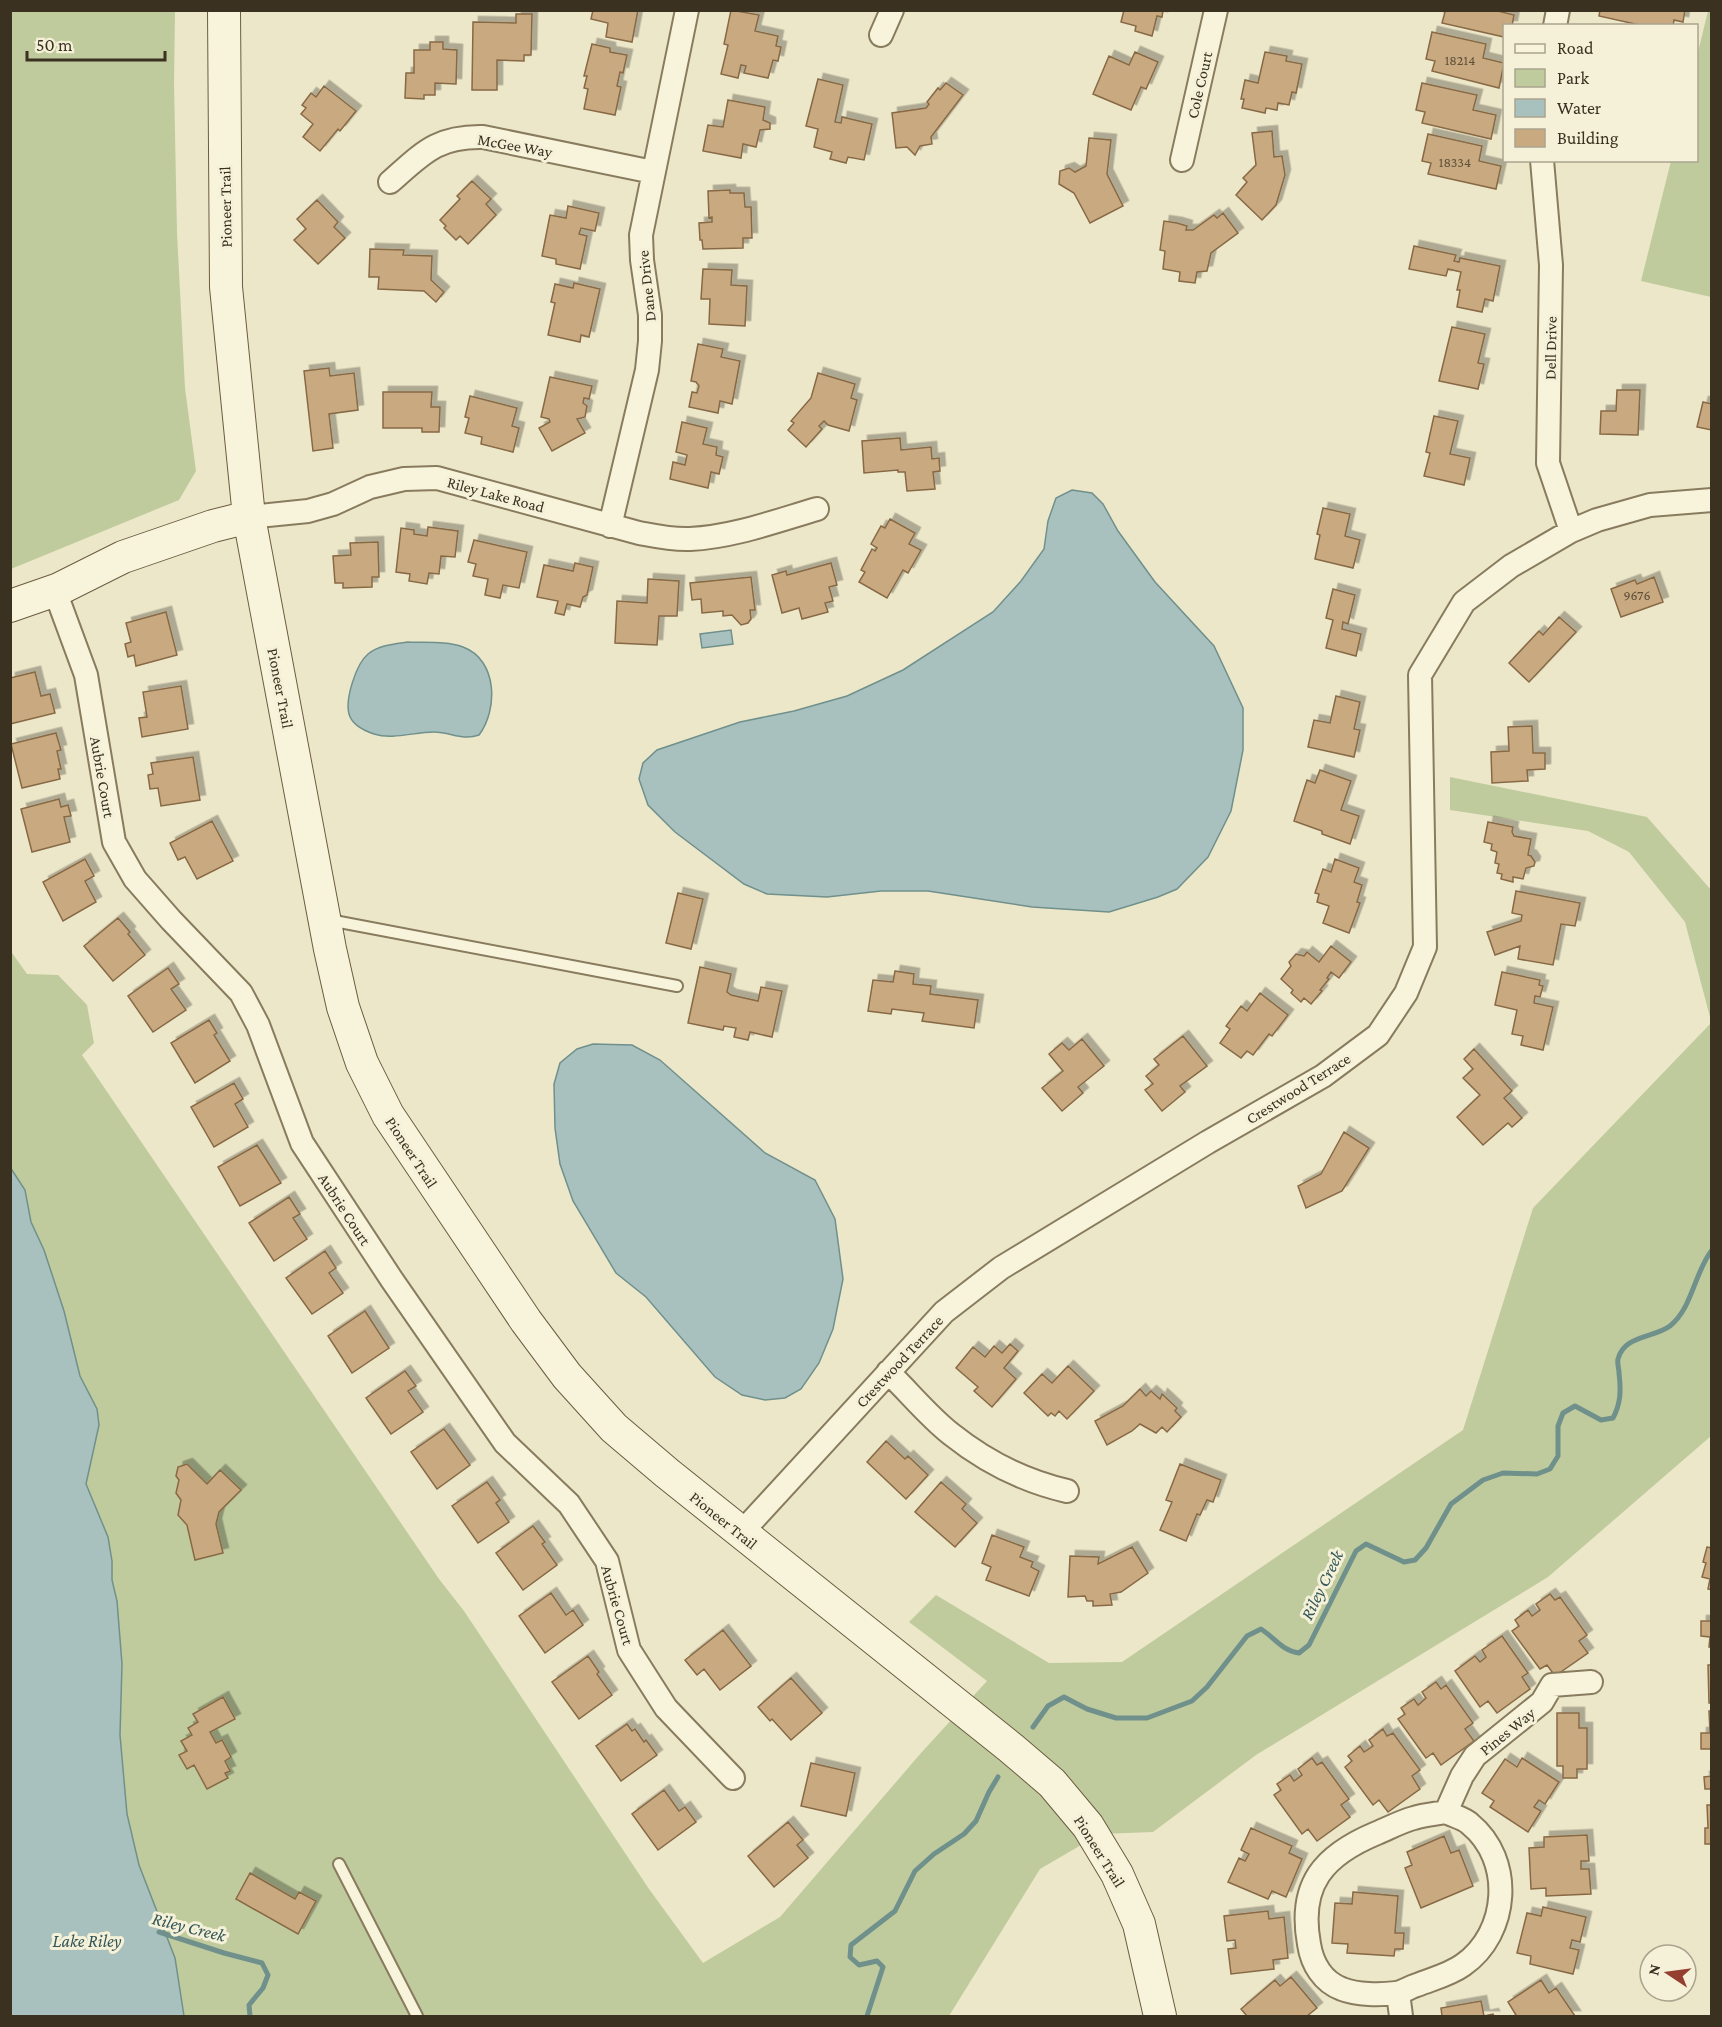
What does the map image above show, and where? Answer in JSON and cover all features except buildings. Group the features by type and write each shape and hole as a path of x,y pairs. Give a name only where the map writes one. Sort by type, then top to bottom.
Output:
{"main road":[{"name":"Pioneer Trail","path":"224,10 226,287 249,517 324,919 343,1007 363,1063 388,1116 526,1321 567,1376 614,1428 741,1533 1002,1741 1052,1783 1088,1826 1117,1874 1139,1924 1160,2016"},
{"name":"Riley Lake Road","path":"10,606 55,591 123,557 213,526 249,517"}],"street":[{"name":"Dane Drive","path":"609,526 647,370 650,315 642,260 641,235 687,10"},
{"path":"881,35 892,10"},
{"name":"Cole Court","path":"1182,160 1216,10"},
{"name":"McGee Way","path":"390,182 426,150 446,141 465,137 483,137 653,172"},
{"name":"Dell Drive","path":"1542,162 1551,265 1548,463 1571,531"},
{"name":"Riley Lake Road","path":"249,517 308,511 333,504 370,487 404,479 437,478 609,526 664,538 714,537 817,509"},
{"name":"Crestwood Terrace","path":"741,1533 944,1312 1001,1268 1323,1076 1378,1035 1406,993 1425,947 1420,675 1464,602 1511,566 1571,531 1597,520 1650,505 1712,500"},
{"name":"Aubrie Court","path":"55,591 86,675 114,842 135,879 241,993 258,1025 302,1143 392,1280 505,1443 569,1504 607,1561 629,1650 666,1708 733,1778"},
{"path":"888,1372 950,1434 998,1466 1038,1484 1067,1491"},
{"name":"Pines Way","path":"1446,1812 1462,1776 1475,1756 1542,1702 1552,1685 1591,1682"},
{"path":"1446,1812 1469,1822 1493,1851 1499,1871 1501,1893 1498,1915 1489,1936 1463,1965 1398,1993 1363,1993 1344,1990 1329,1983 1317,1968 1310,1951 1305,1927 1307,1903 1323,1867 1352,1843 1413,1818 1446,1812"},
{"path":"1398,1993 1401,2016"}],"lane":[{"path":"324,919 677,986"},
{"path":"339,1864 417,2016"}],"green space":[{"path":"11,10 175,11 177,233 185,388 196,471 179,500 11,569"},
{"path":"1708,11 1711,11 1711,297 1641,281 1671,162 1698,162 1698,52"},
{"path":"1450,777 1647,817 1711,890 1711,1021 1685,922 1629,852 1588,831 1450,810"},
{"path":"10,950 27,974 58,975 87,1005 94,1043 82,1055 439,1579 464,1611 649,1889 703,1963 780,1917 921,1753 987,1681 909,1622 936,1595 1049,1663 1122,1662 1463,1430 1533,1208 1711,1023 1711,1436 1548,1577 1256,1755 1153,1832 1100,1834 1040,1869 949,2016 184,2016 175,1958 139,1865 127,1814 120,1735 122,1664 117,1601 112,1580 108,1537 86,1484 99,1425 97,1409 80,1376 64,1311 44,1250 11,1198"}],"water":[{"path":"1072,490 1092,493 1103,504 1118,531 1155,582 1214,646 1243,708 1243,750 1231,811 1208,857 1177,889 1109,912 1032,907 928,891 881,891 827,897 767,894 744,884 675,832 648,805 639,779 643,763 657,750 740,722 794,711 847,696 903,670 993,612 1021,581 1044,549 1048,521 1056,498"},
{"path":"731,630 733,644 702,648 700,634"},
{"path":"408,642 456,645 475,653 483,663 491,686 492,700 485,725 479,735 462,737 440,732 426,732 381,736 363,729 353,721 348,708 350,691 359,665 368,654 377,649"},
{"path":"593,1044 632,1045 660,1060 765,1153 815,1180 835,1219 843,1279 833,1329 819,1363 801,1389 785,1398 765,1400 742,1395 715,1377 646,1297 616,1273 573,1201 560,1164 555,1128 554,1084 560,1063 577,1049"},
{"name":"Lake Riley","path":"10,1167 25,1190 31,1222 44,1250 64,1311 80,1376 97,1409 99,1425 86,1484 108,1537 112,1580 117,1601 122,1664 120,1735 127,1814 139,1865 175,1958 184,2016 11,2016"}],"waterway":[{"name":"Riley Creek","path":"1033,1727 1048,1706 1064,1697 1087,1709 1116,1718 1147,1718 1192,1701 1207,1687 1247,1636 1261,1629 1283,1647 1299,1653 1309,1645 1356,1551 1366,1544 1404,1562 1415,1560 1426,1548 1451,1504 1483,1480 1503,1473 1537,1474 1550,1469 1558,1456 1558,1426 1563,1413 1575,1406 1601,1420 1613,1418 1620,1396 1618,1361 1621,1351 1633,1341 1670,1326 1678,1318 1712,1250"},
{"name":"Riley Creek","path":"867,2016 883,1967 877,1961 859,1965 850,1957 851,1945 895,1911 915,1871 934,1854 964,1834 976,1821 998,1777"},
{"name":"Riley Creek","path":"159,1932 262,1963 268,1975 263,1988 249,2005 250,2016"}]}
